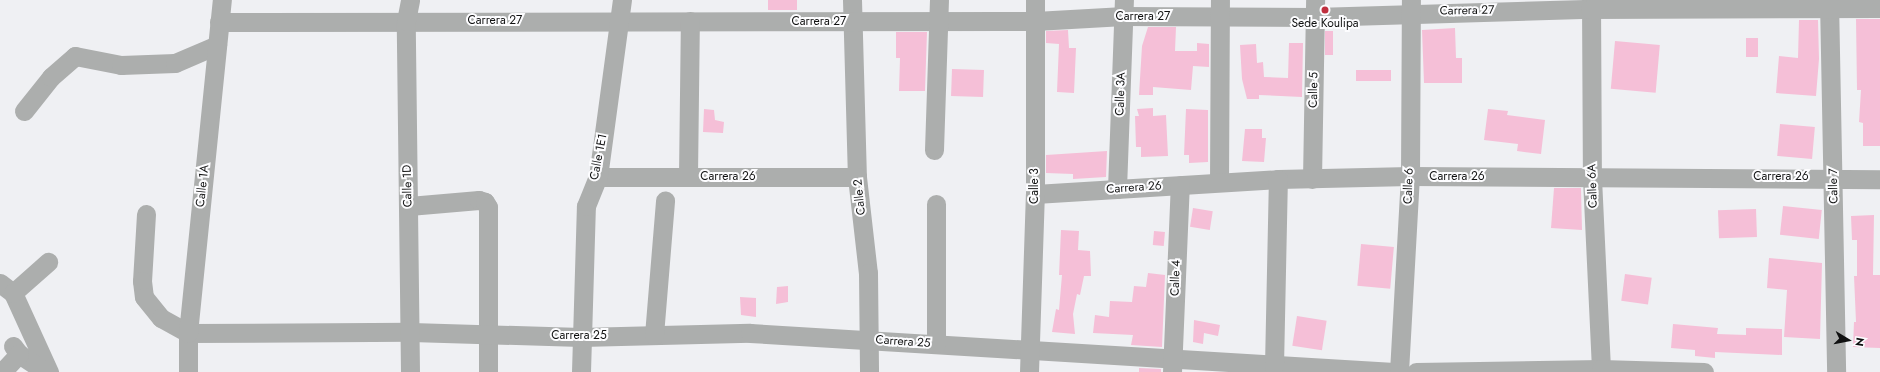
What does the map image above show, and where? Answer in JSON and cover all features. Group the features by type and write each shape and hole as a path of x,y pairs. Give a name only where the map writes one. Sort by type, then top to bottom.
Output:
{"street":[{"name":"Calle 1A","path":"188,372 188,333 222,0"},
{"name":"Calle 1D","path":"410,0 406,21 411,332 410,372"},
{"name":"Calle 1E1","path":"581,372 586,206 598,176 622,0"},
{"path":"852,0 852,22"},
{"path":"934,150 939,0"},
{"name":"Calle 3","path":"1030,372 1035,194 1035,0"},
{"name":"Carrera 27","path":"219,22 1035,21 1124,8 1315,8 1591,4 1829,4 1880,8"},
{"name":"Calle 6A","path":"1591,4 1592,178 1601,371"},
{"name":"Calle 7","path":"1829,4 1834,177 1836,372"},
{"name":"Calle 6","path":"1399,372 1410,176 1411,6"},
{"name":"Calle 3A","path":"1117,189 1124,8"},
{"path":"1219,8 1219,182"},
{"name":"Calle 5","path":"1312,179 1315,8"},
{"path":"688,176 690,21"},
{"name":"Calle 2","path":"852,22 858,177 868,273 869,372"},
{"path":"24,111 50,77 75,56 121,65 175,63 217,45"},
{"name":"Carrera 26","path":"598,176 858,177"},
{"name":"Carrera 26","path":"1035,194 1278,179 1410,176 1592,178 1834,177 1880,179"},
{"path":"1274,366 1278,179"},
{"name":"Calle 4","path":"1172,365 1180,185"},
{"path":"409,206 479,200 487,204 488,372"},
{"path":"654,335 665,200"},
{"path":"936,204 936,344"},
{"path":"146,214 142,281 144,297 161,318 188,333"},
{"path":"48,262 6,288 48,372"},
{"name":"Carrera 25","path":"188,333 411,332 581,337 750,333 1031,351 1172,365 1274,366 1394,372"},
{"path":"2,372 16,350 48,372"},
{"path":"1416,372 1704,372"}],"building":[{"path":"768,0 797,0 797,10 768,10"},
{"path":"1856,19 1880,19 1880,146 1863,146 1863,123 1859,122 1861,90 1857,90"},
{"path":"1799,20 1818,20 1819,59 1816,96 1776,93 1779,56 1798,58"},
{"path":"1148,27 1176,27 1175,51 1197,51 1197,43 1209,44 1209,67 1193,66 1191,90 1153,87 1153,95 1139,95 1142,46"},
{"path":"1455,28 1456,58 1462,58 1462,83 1424,83 1422,30"},
{"path":"1068,30 1069,48 1076,48 1074,93 1057,92 1059,44 1046,43 1046,31"},
{"path":"1325,31 1333,31 1333,55 1325,55"},
{"path":"896,32 927,32 925,91 899,91 900,58 896,58"},
{"path":"1746,38 1758,38 1758,57 1746,57"},
{"path":"1615,41 1660,45 1656,93 1611,89"},
{"path":"1289,43 1303,43 1302,97 1259,95 1259,99 1247,99 1242,79 1240,45 1256,44 1257,63 1263,62 1264,77 1288,78"},
{"path":"952,69 984,70 983,97 951,96"},
{"path":"1356,70 1391,70 1391,81 1356,81"},
{"path":"1153,108 1153,116 1166,115 1168,156 1141,157 1141,147 1136,147 1135,116 1139,116 1137,109"},
{"path":"704,109 714,110 715,120 724,122 723,133 703,132"},
{"path":"1186,109 1208,110 1208,162 1189,163 1189,155 1184,155"},
{"path":"1488,109 1508,111 1507,115 1545,120 1541,154 1517,151 1518,144 1484,140"},
{"path":"1780,124 1815,127 1812,159 1777,156"},
{"path":"1245,129 1262,129 1262,138 1266,138 1264,162 1242,161"},
{"path":"1107,151 1106,177 1073,179 1073,174 1046,173 1046,155"},
{"path":"1554,188 1581,188 1582,230 1551,228"},
{"path":"1783,206 1822,210 1819,239 1780,235"},
{"path":"1193,208 1213,211 1210,230 1190,227"},
{"path":"1756,209 1757,237 1719,238 1718,210"},
{"path":"1874,215 1873,275 1880,275 1880,348 1853,347 1854,322 1856,322 1854,276 1857,276 1857,240 1852,240 1851,216"},
{"path":"1061,230 1079,231 1078,250 1090,251 1091,276 1084,276 1080,295 1077,294 1073,314 1075,334 1052,332 1056,309 1059,310 1062,275 1059,275"},
{"path":"1154,231 1165,232 1164,246 1153,245"},
{"path":"1361,244 1394,247 1390,289 1357,286"},
{"path":"1769,258 1822,263 1820,339 1784,337 1787,290 1767,288"},
{"path":"1148,273 1165,275 1162,347 1131,345 1133,335 1093,333 1095,315 1109,317 1110,301 1132,302 1134,286 1146,287"},
{"path":"1625,274 1652,278 1648,304 1621,301"},
{"path":"788,286 788,302 776,304 777,287"},
{"path":"740,297 756,298 756,317 741,315"},
{"path":"1297,316 1327,321 1322,350 1292,346"},
{"path":"1194,320 1220,325 1218,336 1204,333 1203,344 1193,342"},
{"path":"1673,324 1718,328 1717,334 1746,335 1746,328 1782,329 1782,355 1715,352 1715,358 1695,356 1695,350 1671,348"},
{"path":"1139,368 1161,369 1161,372 1139,372"}],"place":[{"name":"Sede Koulipa","path":"1325,10"}]}
